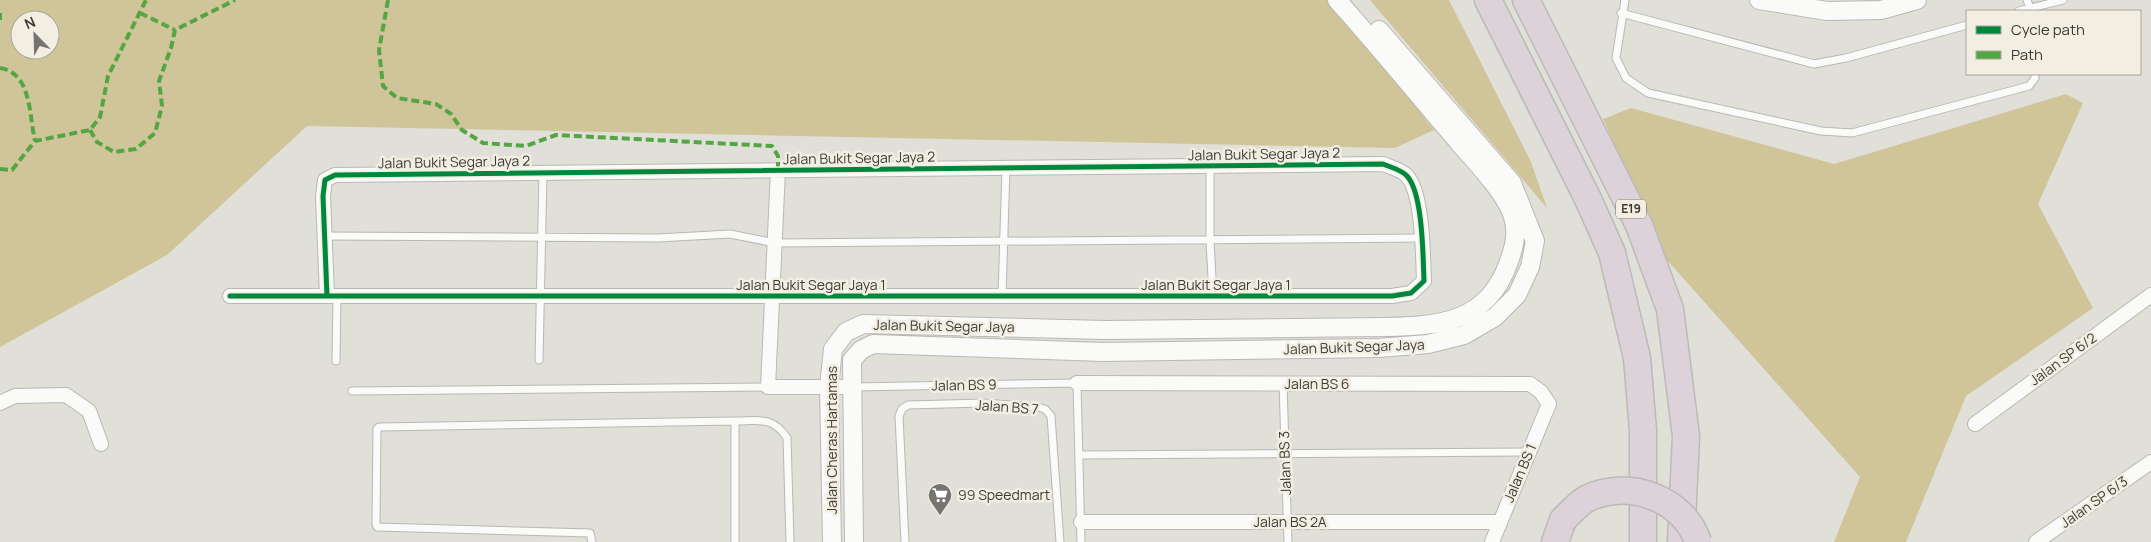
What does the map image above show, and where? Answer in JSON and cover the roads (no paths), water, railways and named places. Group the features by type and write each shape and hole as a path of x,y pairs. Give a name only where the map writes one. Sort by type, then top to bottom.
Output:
{"highway":[{"name":"E19","path":"1488,0 1588,199 1612,254 1637,358 1643,430 1643,542"},
{"name":"E19","path":"1526,0 1639,225 1670,310 1686,436 1681,542"},
{"path":"1559,531 1586,500 1613,492 1647,493 1675,507 1694,529 1698,542"}],"street":[{"name":"Jalan Bukit Segar Jaya","path":"863,324 1105,330 1384,328 1423,326 1454,320 1485,303 1504,277 1516,243 1513,216 1482,170 1337,0"},
{"name":"Jalan Bukit Segar Jaya","path":"872,344 1103,352 1379,348 1428,344 1464,335 1495,317 1517,294 1530,267 1535,241 1525,210 1512,183 1352,0"},
{"path":"1759,0 1827,11 1882,10 1917,0"},
{"name":"Jalan Bukit Segar Jaya 2","path":"325,236 323,196 325,180 335,174 1383,164"},
{"name":"Jalan Bukit Segar Jaya 1","path":"230,296 1392,296 1411,293 1424,281 1422,238 1415,187 1406,174 1383,164"},
{"path":"778,170 768,387 851,387"},
{"path":"325,236 332,296"},
{"name":"Jalan SP 6/2","path":"1976,424 2151,295"},
{"name":"Jalan Cheras Hartamas","path":"832,542 829,387 833,349 846,332 863,324"},
{"name":"Jalan Cheras Hartamas","path":"854,542 852,360 861,350 872,344"},
{"name":"Jalan BS 6","path":"1077,383 1530,384 1541,392 1549,404"},
{"path":"0,403 15,396 66,394 89,411 101,444"},
{"name":"Jalan BS 1","path":"1492,542 1549,404"},
{"name":"Jalan SP 6/3","path":"2036,542 2151,462"},
{"name":"Jalan BS 2A","path":"1081,522 1500,522"}],"lane":[{"path":"1625,0 1621,13 1616,58 1626,78 1648,93 1821,131 1852,133 2029,86 2035,75"},
{"path":"2028,0 2030,8"},
{"path":"2023,10 2041,8 2063,0"},
{"path":"1621,13 1814,64 1846,58 1966,25"},
{"path":"1210,166 1210,241 1213,296"},
{"path":"1002,296 1006,168"},
{"path":"539,360 542,172"},
{"path":"325,236 658,238 730,234 775,243 1422,238"},
{"path":"332,296 336,360"},
{"path":"1077,383 1081,542"},
{"name":"Jalan BS 9","path":"851,387 1077,383"},
{"name":"Jalan BS 3","path":"1283,384 1288,542"},
{"path":"352,391 768,387"},
{"name":"Jalan BS 7","path":"905,542 899,416 902,408 908,405 983,404 1038,407 1045,409 1051,416 1060,542"},
{"path":"734,421 735,542"},
{"path":"592,542 590,533 377,527 376,429 389,427 772,421 781,428 787,438 790,542"},
{"path":"1079,455 1285,452 1529,452"}],"place":[{"name":"99 Speedmart","path":"940,516"}]}
